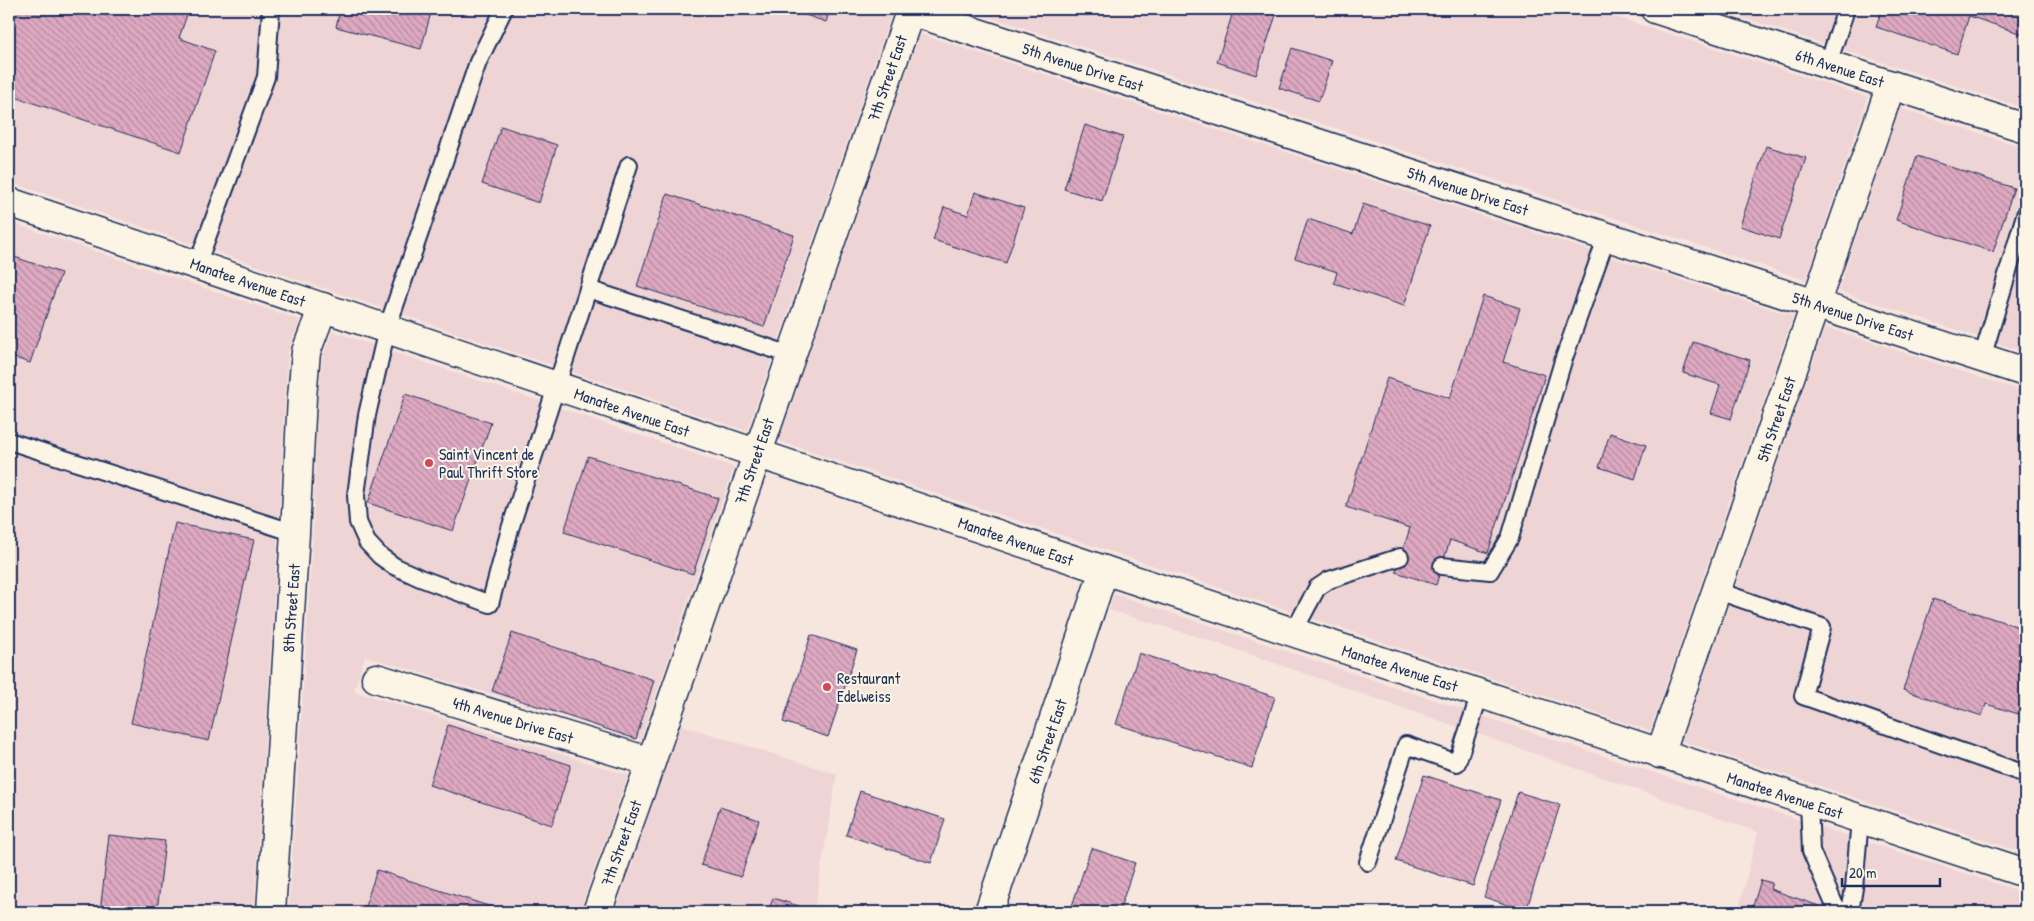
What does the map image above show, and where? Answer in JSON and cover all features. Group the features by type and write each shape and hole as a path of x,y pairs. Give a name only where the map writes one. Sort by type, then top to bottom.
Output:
{"street":[{"name":"6th Avenue East","path":"1655,9 2025,128"},
{"name":"5th Avenue Drive East","path":"911,10 2025,372"},
{"name":"7th Street East","path":"597,912 911,10"},
{"name":"5th Street East","path":"1660,754 1718,591 1891,84"},
{"name":"Manatee Avenue East","path":"9,202 1293,633 2025,873"},
{"name":"8th Street East","path":"271,912 296,533 302,397 306,352 323,307"},
{"name":"6th Street East","path":"989,912 1104,570"},
{"name":"4th Avenue Drive East","path":"376,678 650,762"}],"lane":[{"path":"197,265 266,78 271,9"},
{"path":"504,9 478,62 387,329 365,424 356,495 358,522 367,542 380,556 394,566 420,578 490,604 510,529 628,165"},
{"path":"1828,64 1846,9"},
{"path":"1982,358 2025,215"},
{"path":"1442,566 1490,571 1510,538 1564,361 1607,236"},
{"path":"588,289 791,355"},
{"path":"9,441 296,533"},
{"path":"1293,633 1317,588 1329,580 1400,556"},
{"path":"1718,591 1822,626 1803,696 2025,774"},
{"path":"1368,862 1406,745 1457,763 1480,694"},
{"path":"1809,802 1811,851 1834,906 1843,912"},
{"path":"1850,912 1860,819"}],"shaded area":[{"path":"9,9 893,9 747,431 9,182"},
{"path":"965,9 1591,9 1868,97 1806,280"},
{"path":"1716,9 2025,9 2025,108"},
{"path":"920,34 1793,316 1650,731 779,441"},
{"path":"1900,108 2025,148 2025,352 1838,291"},
{"path":"9,222 300,320 288,352 254,912 9,912"},
{"path":"1825,327 2025,392 2025,853 1682,741"},
{"path":"332,331 734,467 641,739 365,656 354,691 628,775 579,912 289,912 313,533 318,397 323,356"},
{"path":"1114,594 2025,893 2025,912 1738,912 1758,832 1215,642 1109,610"},
{"path":"681,725 837,774 814,912 615,912"}],"building":[{"path":"9,9 189,9 179,38 215,51 181,152 9,95"},
{"path":"340,9 432,9 421,49 336,27"},
{"path":"788,9 830,9 826,22"},
{"path":"1234,9 1278,9 1256,75 1217,62"},
{"path":"1882,9 2025,9 2025,35 1969,16 1957,54 1876,27"},
{"path":"1292,48 1332,61 1319,101 1279,88"},
{"path":"1085,125 1123,137 1102,201 1064,189"},
{"path":"501,126 557,145 539,203 482,184"},
{"path":"1766,146 1806,158 1779,239 1740,226"},
{"path":"1917,156 2014,188 1993,252 1896,220"},
{"path":"975,192 1024,208 1006,263 933,240 944,207 968,215"},
{"path":"667,194 794,235 764,327 637,286"},
{"path":"1363,204 1430,226 1404,306 1334,283 1337,272 1295,258 1308,219 1353,234"},
{"path":"9,255 61,273 30,363 9,356"},
{"path":"1483,296 1520,308 1503,362 1545,375 1488,553 1450,540 1436,585 1396,572 1410,528 1346,507 1387,378 1450,398"},
{"path":"1693,342 1750,360 1731,419 1711,413 1720,385 1683,373"},
{"name":"Saint Vincent de Paul Thrift Store","path":"405,394 491,423 453,531 368,503"},
{"path":"1610,433 1646,445 1635,479 1599,467"},
{"path":"588,456 718,498 693,574 564,532"},
{"path":"175,523 254,540 209,741 131,723"},
{"path":"1933,599 2025,629 2025,716 1986,704 1982,716 1903,690"},
{"path":"512,633 654,680 636,739 492,691"},
{"path":"811,635 857,650 828,737 783,722"},
{"path":"1139,653 1275,697 1252,768 1116,724"},
{"path":"448,725 571,765 552,825 429,785"},
{"path":"1424,775 1501,800 1473,886 1396,861"},
{"path":"860,791 945,819 931,863 846,835"},
{"path":"1518,792 1560,805 1526,911 1484,897"},
{"path":"720,807 759,820 741,877 701,865"},
{"path":"109,835 165,841 157,912 100,912"},
{"path":"1091,848 1135,863 1119,912 1070,912"},
{"path":"377,870 507,912 363,912"},
{"path":"1761,880 1772,883 1770,889 1819,906 1822,912 1751,912"},
{"path":"773,898 818,912 768,912"}],"place":[{"name":"Saint Vincent de Paul Thrift Store","path":"429,463"},
{"name":"Restaurant Edelweiss","path":"827,687"}]}
